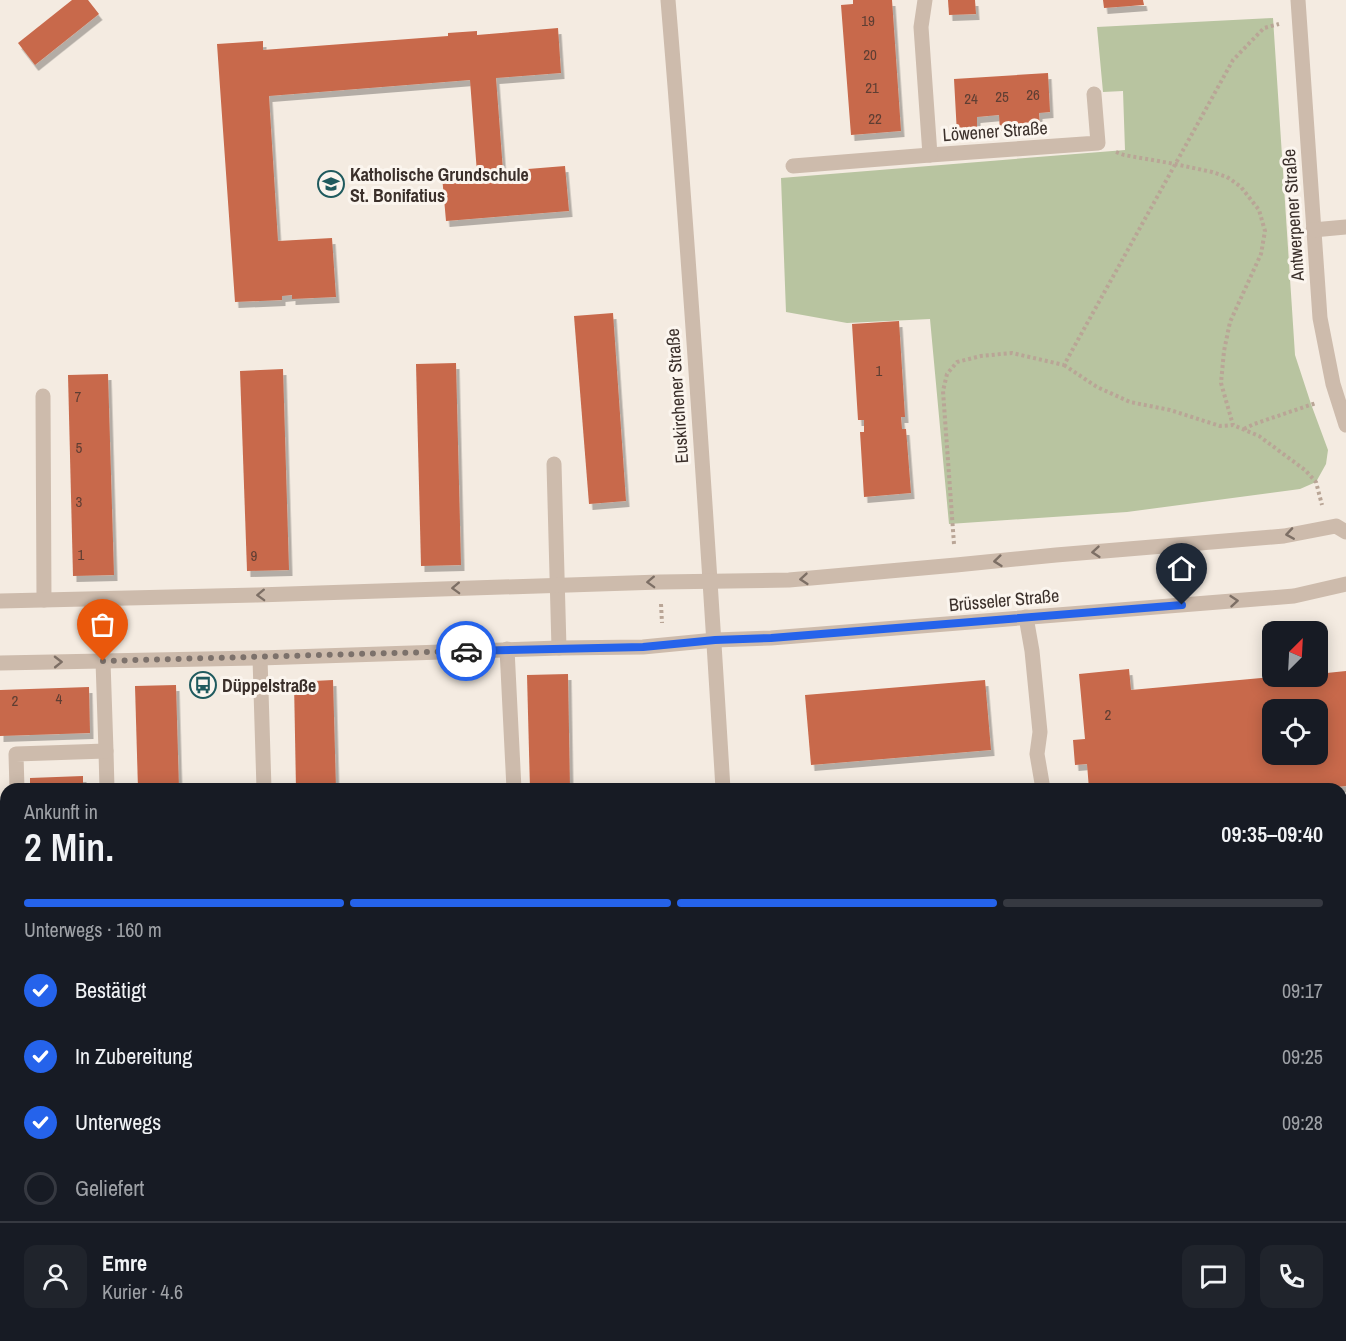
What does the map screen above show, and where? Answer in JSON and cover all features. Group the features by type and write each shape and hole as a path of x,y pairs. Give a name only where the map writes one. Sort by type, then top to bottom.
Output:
{"street":[{"name":"Euskirchener Straße","path":"668,0 715,640 723,783"},
{"name":"Löwener Straße","path":"925,0 921,27 930,155 1098,143"},
{"name":"Antwerpener Straße","path":"1298,0 1320,318 1333,384 1346,424"},
{"path":"1094,94 1098,143"},
{"path":"793,166 930,155"},
{"path":"1313,230 1346,227"},
{"path":"44,396 44,600"},
{"path":"554,464 559,648"},
{"path":"0,601 789,580 1284,536 1336,526 1346,532"},
{"name":"Brüsseler Straße","path":"664,645 1294,596 1346,584"},
{"path":"1026,617 1032,651 1040,732 1037,754 1042,783"},
{"path":"0,663 260,658 664,645"},
{"path":"507,650 514,783"},
{"path":"260,658 264,783"},
{"path":"103,661 107,783"},
{"path":"17,783 16,754 106,751"}],"path":[{"path":"1064,364 1233,60 1264,28 1299,19"},
{"path":"1098,143 1124,155 1175,164 1227,177 1241,187 1259,210 1265,231 1261,254 1230,322 1224,351 1221,383 1233,425"},
{"path":"956,566 943,391 947,374 957,362 981,356 1012,353 1064,364 1096,387 1130,402 1170,410 1220,426 1233,425 1259,436 1305,470 1316,482 1327,528"},
{"path":"1244,430 1254,424 1336,395"},
{"path":"660,582 664,645"}],"green space":[{"path":"1273,18 1295,355 1328,450 1326,464 1316,482 1300,489 1127,512 949,524 930,319 847,323 786,312 781,178 1125,150 1123,91 1103,92 1097,27"}],"building":[{"path":"72,0 88,0 99,14 35,65 18,43"},
{"path":"853,0 892,0 901,131 851,135 841,5 853,4"},
{"path":"948,0 975,0 976,14 949,15"},
{"path":"1103,0 1143,0 1144,5 1104,8"},
{"path":"558,28 561,73 496,78 503,171 565,166 569,211 446,221 442,176 477,173 470,80 269,96 278,241 332,238 336,297 292,299 292,295 282,296 282,300 235,302 217,44 263,41 263,50 448,36 448,33 477,31 477,35"},
{"path":"1048,73 1050,112 1039,113 1040,128 1000,131 999,115 977,117 977,132 957,134 954,79"},
{"path":"613,313 626,501 589,504 574,316"},
{"path":"899,321 905,417 901,417 902,429 906,429 911,493 864,497 860,432 864,432 864,420 858,420 852,324"},
{"path":"456,363 461,565 421,566 416,364"},
{"path":"283,369 289,570 247,571 240,371"},
{"path":"108,374 114,575 73,576 68,375"},
{"path":"1129,669 1131,690 1262,678 1262,687 1328,687 1328,673 1346,671 1346,783 1089,783 1087,764 1075,765 1073,740 1085,739 1079,674"},
{"path":"568,674 570,783 530,783 527,675"},
{"path":"333,680 336,783 296,783 294,682"},
{"path":"985,680 991,750 811,765 805,695"},
{"path":"176,685 179,783 138,783 135,686"},
{"path":"89,687 90,733 0,736 0,690"},
{"path":"83,776 83,783 30,783 30,778"}],"way so far":[{"path":"103,661 466,651"}],"place":[{"name":"Katholische Grundschule St. Bonifatius","path":"331,184"},
{"name":"Düppelstraße","path":"203,685"}],"route":[{"path":"466,651 643,647 1182,605"}]}
